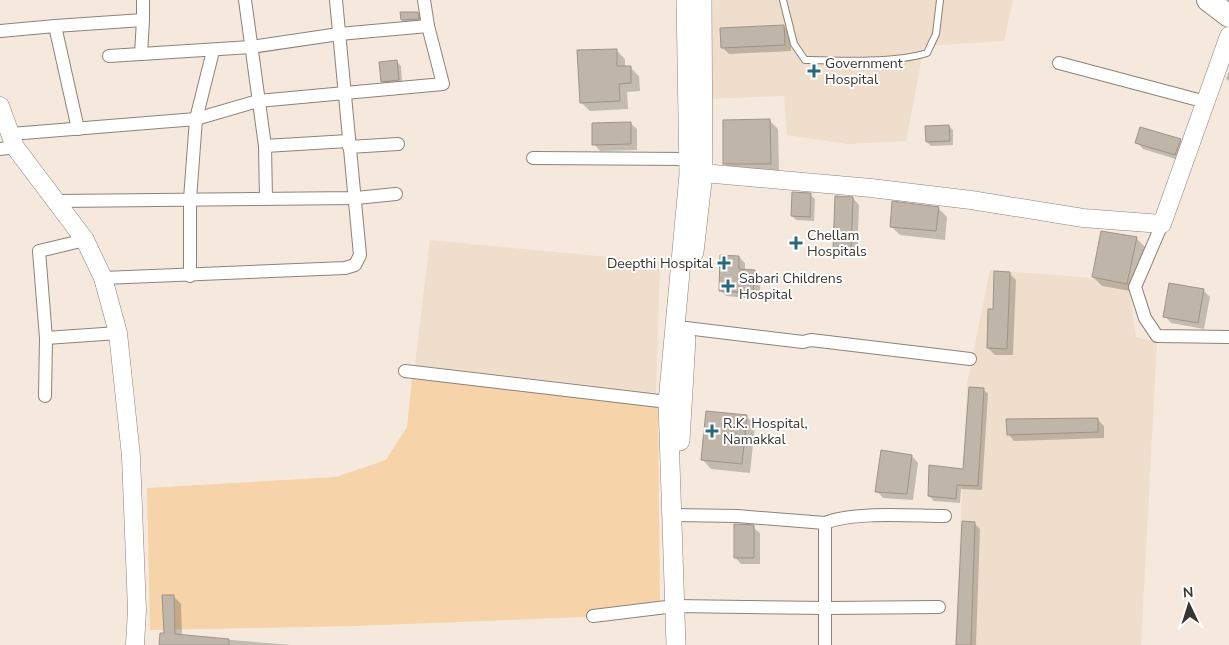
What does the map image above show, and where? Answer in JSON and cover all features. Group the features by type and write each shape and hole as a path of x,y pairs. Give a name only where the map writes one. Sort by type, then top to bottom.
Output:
{"highway":[{"path":"1208,0 1229,16"}],"main road":[{"path":"676,645 668,402 693,169 686,0"},
{"path":"673,521 686,328 702,0"}],"street":[{"path":"141,54 143,0"},
{"path":"245,0 265,146 266,198"},
{"path":"103,278 190,276 345,268 356,265 360,255 356,198 349,144 336,0"},
{"path":"9,143 78,129 196,118 258,101 443,84 428,26 424,0"},
{"path":"0,31 143,20"},
{"path":"55,26 78,129"},
{"path":"110,56 213,51 339,34 428,26"},
{"path":"1229,36 1162,224 1135,287 1146,318 1157,336 1229,337"},
{"path":"190,276 190,199 196,118 213,51"},
{"path":"1059,64 1206,102"},
{"path":"0,106 9,143 58,201 85,240 103,278 118,332 131,456 137,610 135,645"},
{"path":"265,146 398,144"},
{"path":"533,158 693,169 971,200 1083,218 1162,224"},
{"path":"58,201 356,198 396,194"},
{"path":"45,396 46,338 39,252 85,240"},
{"path":"686,328 803,342 811,340 970,360"},
{"path":"46,338 118,332"},
{"path":"405,371 668,402"},
{"path":"673,521 737,516 825,523 833,520 871,516 945,516"},
{"path":"825,523 826,645"},
{"path":"593,616 675,606 940,607"}],"lane":[{"path":"783,0 794,44 805,60 914,57 927,53 936,34 940,0"}],"shaded area":[{"name":"Government Hospital","path":"709,0 1013,0 1004,41 924,46 906,141 848,144 787,135 784,96 707,99"},
{"path":"430,240 660,262 656,393 415,365"},
{"path":"990,270 1128,281 1136,337 1157,342 1141,645 955,645 967,384"},
{"path":"412,379 658,404 660,614 354,626 150,630 147,488 336,477 386,460 407,427"}],"building":[{"path":"400,12 418,12 419,19 401,20"},
{"path":"784,25 785,45 721,48 720,28"},
{"path":"617,49 617,66 631,66 631,83 619,84 620,101 580,103 577,50"},
{"path":"397,60 399,80 381,82 379,62"},
{"path":"770,119 771,164 723,164 723,120"},
{"path":"631,122 631,144 592,145 592,123"},
{"path":"949,125 950,141 926,142 925,126"},
{"path":"1140,127 1181,139 1175,155 1135,143"},
{"path":"792,192 811,193 810,217 791,216"},
{"path":"835,196 853,197 851,250 833,250"},
{"path":"892,201 939,207 936,231 890,227"},
{"path":"1101,231 1137,237 1127,284 1092,277"},
{"path":"720,255 739,256 739,269 755,270 753,293 719,291"},
{"path":"994,271 1010,272 1007,349 987,348 988,309 993,309"},
{"path":"1169,283 1204,289 1198,323 1163,317"},
{"path":"969,387 984,388 978,486 957,485 956,499 928,496 929,465 963,469"},
{"path":"706,411 747,415 742,464 701,460"},
{"path":"1098,418 1098,432 1007,435 1006,419"},
{"path":"881,450 912,455 907,494 875,492"},
{"path":"962,521 975,522 971,645 956,645"},
{"path":"734,524 754,525 754,558 734,558"},
{"path":"162,595 174,595 175,634 229,639 229,645 159,645 160,633 164,633"}],"place":[{"name":"Government Hospital","path":"814,71"},
{"name":"Chellam Hospitals","path":"796,243"},
{"name":"Deepthi Hospital","path":"724,263"},
{"name":"Sabari Childrens Hospital","path":"728,286"},
{"name":"R.K. Hospital, Namakkal","path":"712,431"}]}
